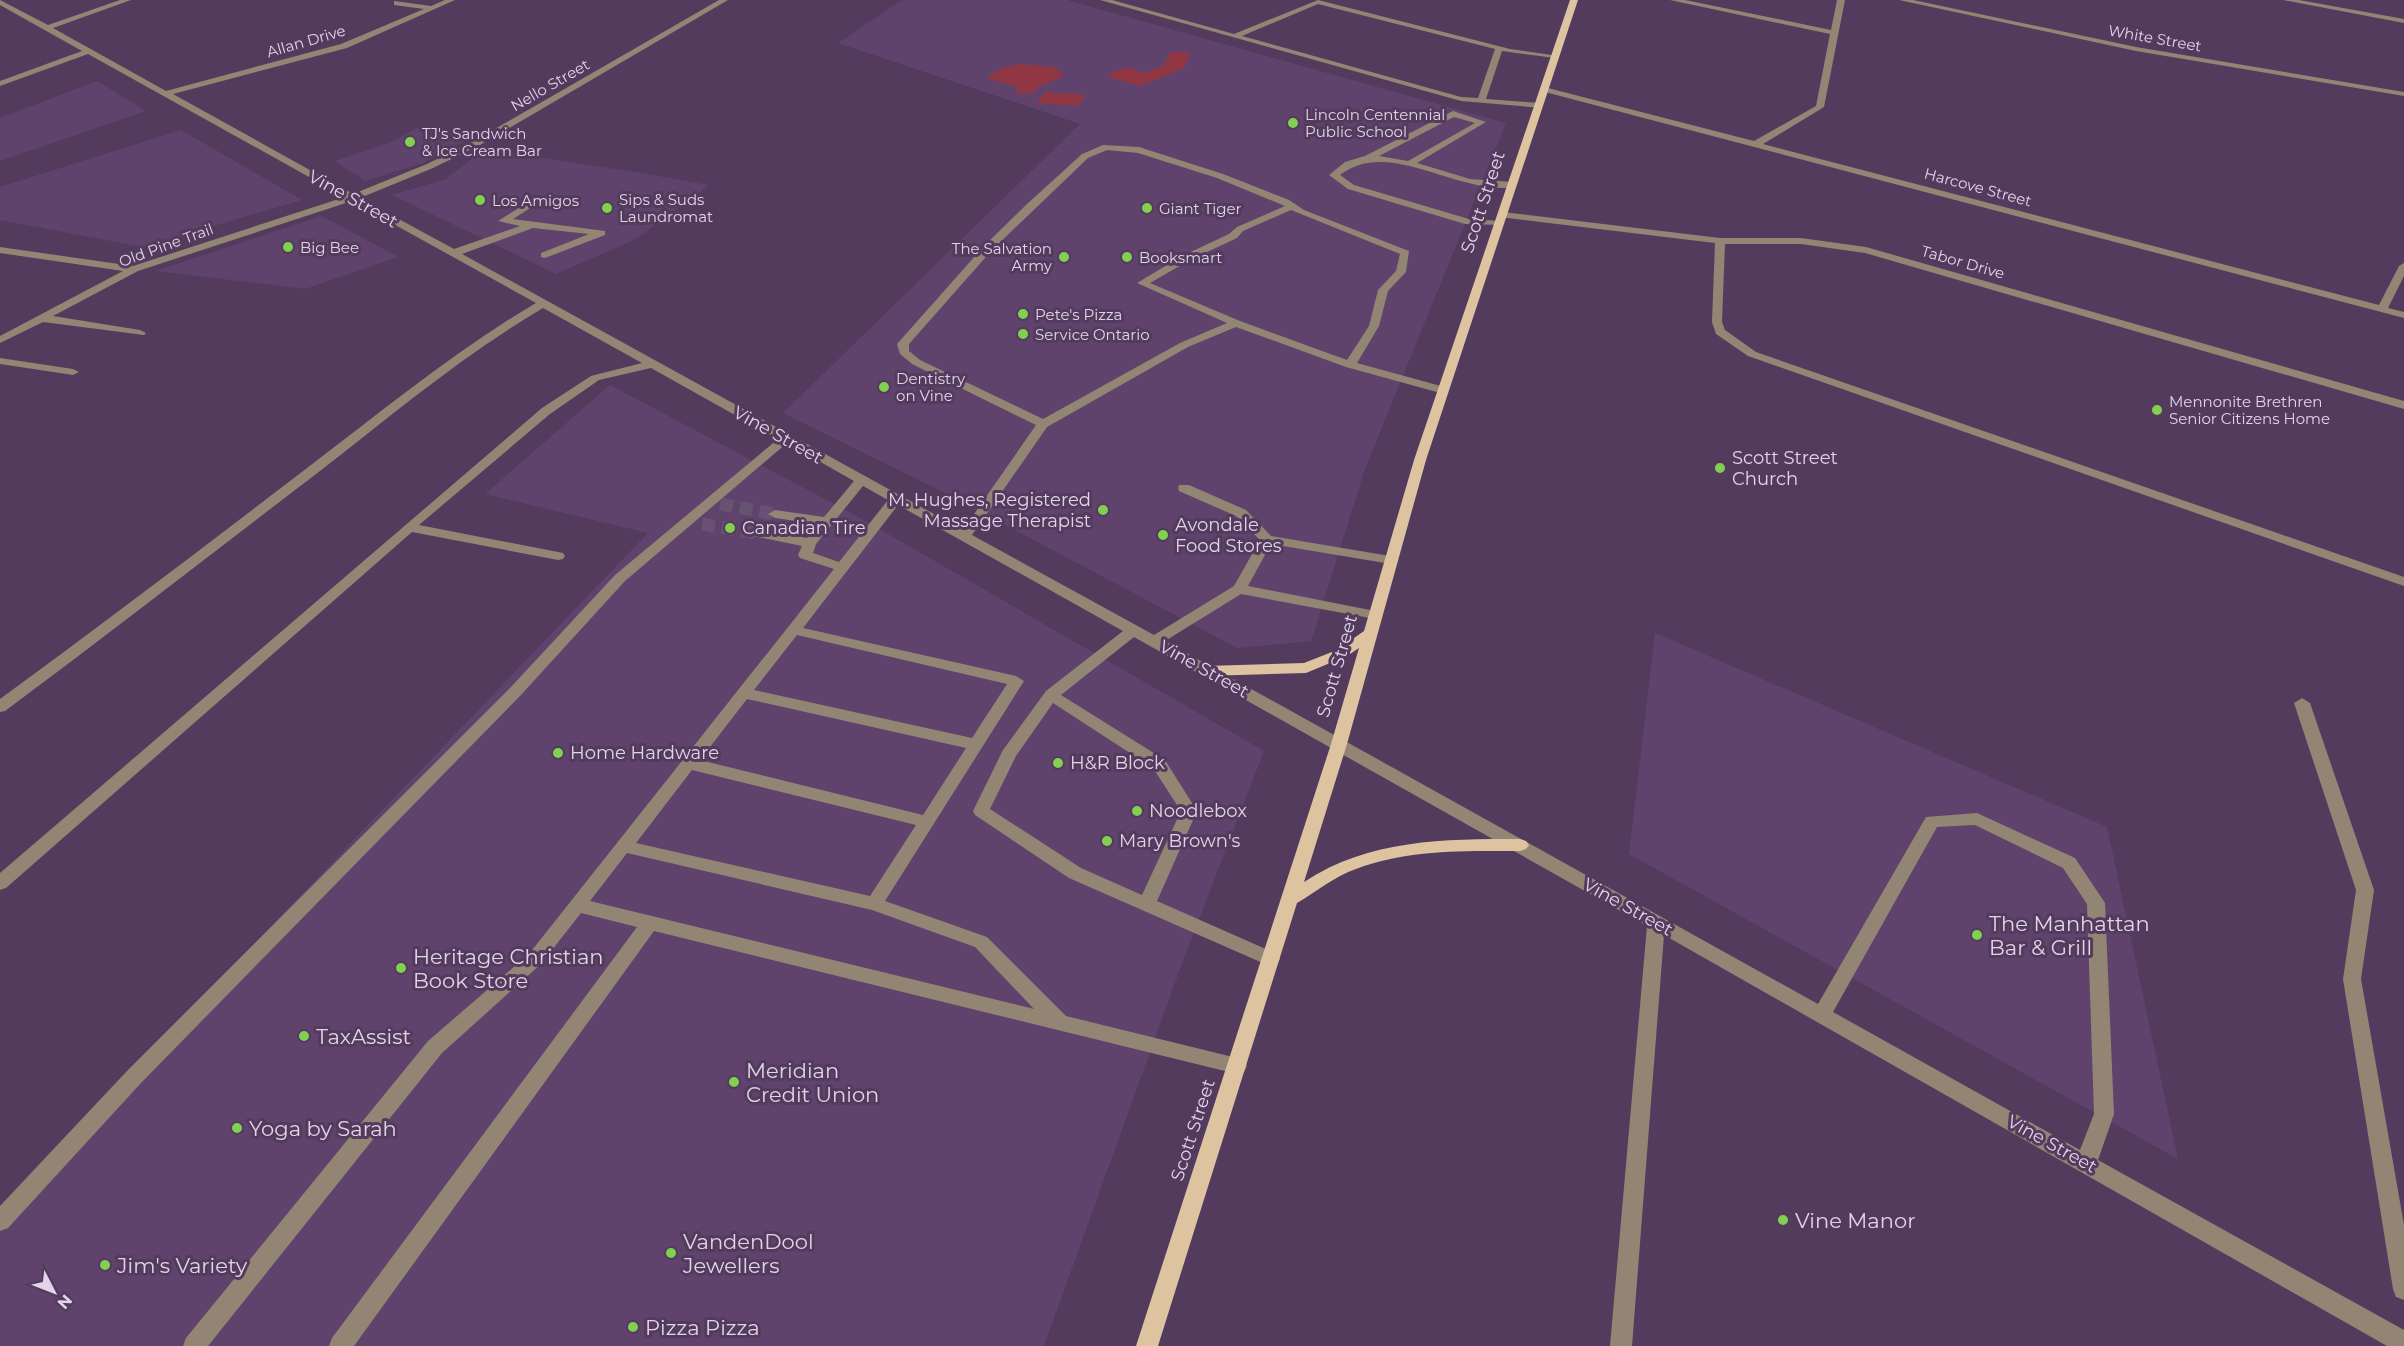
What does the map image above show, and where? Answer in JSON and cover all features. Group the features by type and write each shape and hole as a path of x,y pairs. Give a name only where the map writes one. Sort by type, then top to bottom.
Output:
{"main road":[{"name":"Scott Street","path":"1148,1346 1339,744 1391,560 1444,390 1574,0"},
{"path":"1206,670 1306,668 1342,653 1370,634"},
{"path":"1290,899 1348,865 1386,854 1426,846 1520,845"}],"street":[{"path":"47,28 127,0"},
{"name":"Allan Drive","path":"164,93 344,46 451,0"},
{"name":"Nello Street","path":"351,198 430,166 477,143 724,0"},
{"path":"1104,0 1461,99 1539,106"},
{"path":"1674,0 1835,33"},
{"path":"1756,144 1820,107 1841,0"},
{"name":"White Street","path":"1903,0 2136,49 2404,94"},
{"path":"2287,0 2404,21"},
{"path":"397,3 432,8"},
{"path":"1235,36 1317,3 1498,48 1555,56"},
{"name":"Vine Street","path":"3,6 47,28 451,254 1339,744 2404,1343"},
{"path":"1480,101 1498,48"},
{"path":"0,84 88,51"},
{"name":"Harcove Street","path":"1544,89 2404,315"},
{"path":"1367,158 1453,114 1482,122 1409,164"},
{"path":"1043,424 916,362 904,352 903,344 988,248 1063,175 1094,151 1106,147 1139,150 1220,176 1292,206 1301,212 1405,253 1401,272 1383,290 1374,326 1350,365"},
{"path":"1367,158 1409,164 1470,182 1512,185"},
{"name":"Tabor Drive","path":"1367,158 1344,165 1334,175 1351,187 1468,222 1501,219 1720,241 1801,241 1866,250 2404,405"},
{"name":"Old Pine Trail","path":"0,340 134,269 351,198"},
{"path":"535,201 503,221 602,233 545,255"},
{"path":"1292,206 1239,229 1233,236 1186,258 1142,283 1236,322 1350,365 1444,390"},
{"path":"451,254 531,225"},
{"path":"1720,241 1717,322 1720,332 1752,354 2404,582"},
{"path":"0,250 134,269"},
{"path":"2382,309 2404,266"},
{"path":"0,707 447,366 512,321 542,304"},
{"path":"41,318 140,333"},
{"path":"964,537 1043,424 1184,345 1236,322"},
{"path":"0,361 73,372"},
{"path":"0,883 409,527 546,411 595,378 651,364"},
{"path":"0,1221 134,1077 515,692 620,579 695,523 785,439"},
{"path":"842,567 805,555 810,543 861,480"},
{"path":"1184,488 1241,513 1267,539 1391,560"},
{"path":"194,1346 435,1047 536,959 896,500"},
{"path":"775,514 828,521"},
{"path":"409,527 558,556"},
{"path":"758,533 810,543"},
{"path":"1154,642 1239,589 1267,539"},
{"path":"1239,589 1375,615"},
{"path":"793,630 1016,681 977,746 874,903"},
{"path":"1133,630 1057,699 1009,754 981,811 1075,873 1146,906 1271,958"},
{"path":"743,693 977,746"},
{"path":"1057,699 1159,764 1189,811 1146,906"},
{"path":"2302,703 2365,890 2352,978 2404,1289"},
{"path":"688,763 927,822"},
{"path":"1821,1015 1932,821 1977,819 2069,862 2096,903 2104,1114 2086,1163"},
{"path":"623,846 874,903 981,942 1061,1024"},
{"path":"577,905 1237,1066"},
{"path":"1621,1346 1656,922"},
{"path":"340,1346 650,923"}],"shaded area":[{"path":"902,0 1067,0 1506,123 1365,469 1311,641 1237,648 957,499 783,413 1080,124 838,43"},
{"path":"1171,52 1190,52 1184,68 1140,86 1106,76 1126,67 1145,73 1163,66"},
{"path":"1020,64 1055,67 1064,76 1037,88 1035,93 1017,94 1018,87 986,78 1002,68"},
{"path":"97,81 146,111 0,161 0,118"},
{"path":"1046,92 1086,95 1078,106 1036,103"},
{"path":"420,126 478,134 423,163 365,181 335,161 392,142"},
{"path":"181,130 302,200 143,247 0,220 0,187"},
{"path":"485,149 709,185 636,239 556,274 392,195 446,179"},
{"path":"322,216 398,257 305,289 156,271"},
{"path":"610,385 855,515 1264,751 1181,966 1044,1346 0,1346 0,1209 648,533 485,494"},
{"path":"1655,633 2107,827 2178,1159 1629,854"}],"tunnel":[{"path":"720,504 775,514"},
{"path":"702,524 758,533"}],"place":[{"name":"Lincoln Centennial Public School","path":"1293,123"},
{"name":"TJ's Sandwich & Ice Cream Bar","path":"410,142"},
{"name":"Los Amigos","path":"480,200"},
{"name":"Sips & Suds Laundromat","path":"607,208"},
{"name":"Giant Tiger","path":"1147,208"},
{"name":"Big Bee","path":"288,247"},
{"name":"The Salvation Army","path":"1064,257"},
{"name":"Booksmart","path":"1127,257"},
{"name":"Pete's Pizza","path":"1023,314"},
{"name":"Service Ontario","path":"1023,334"},
{"name":"Dentistry on Vine","path":"884,387"},
{"name":"Mennonite Brethren Senior Citizens Home","path":"2157,410"},
{"name":"Scott Street Church","path":"1720,468"},
{"name":"M. Hughes, Registered Massage Therapist","path":"1103,510"},
{"name":"Canadian Tire","path":"730,528"},
{"name":"Avondale Food Stores","path":"1163,535"},
{"name":"Home Hardware","path":"558,753"},
{"name":"H&R Block","path":"1058,763"},
{"name":"Noodlebox","path":"1137,811"},
{"name":"Mary Brown's","path":"1107,841"},
{"name":"The Manhattan Bar & Grill","path":"1977,935"},
{"name":"Heritage Christian Book Store","path":"401,968"},
{"name":"TaxAssist","path":"304,1036"},
{"name":"Meridian Credit Union","path":"734,1082"},
{"name":"Yoga by Sarah","path":"237,1128"},
{"name":"Vine Manor","path":"1783,1220"},
{"name":"VandenDool Jewellers","path":"671,1253"},
{"name":"Jim's Variety","path":"105,1265"},
{"name":"Pizza Pizza","path":"633,1327"}]}
